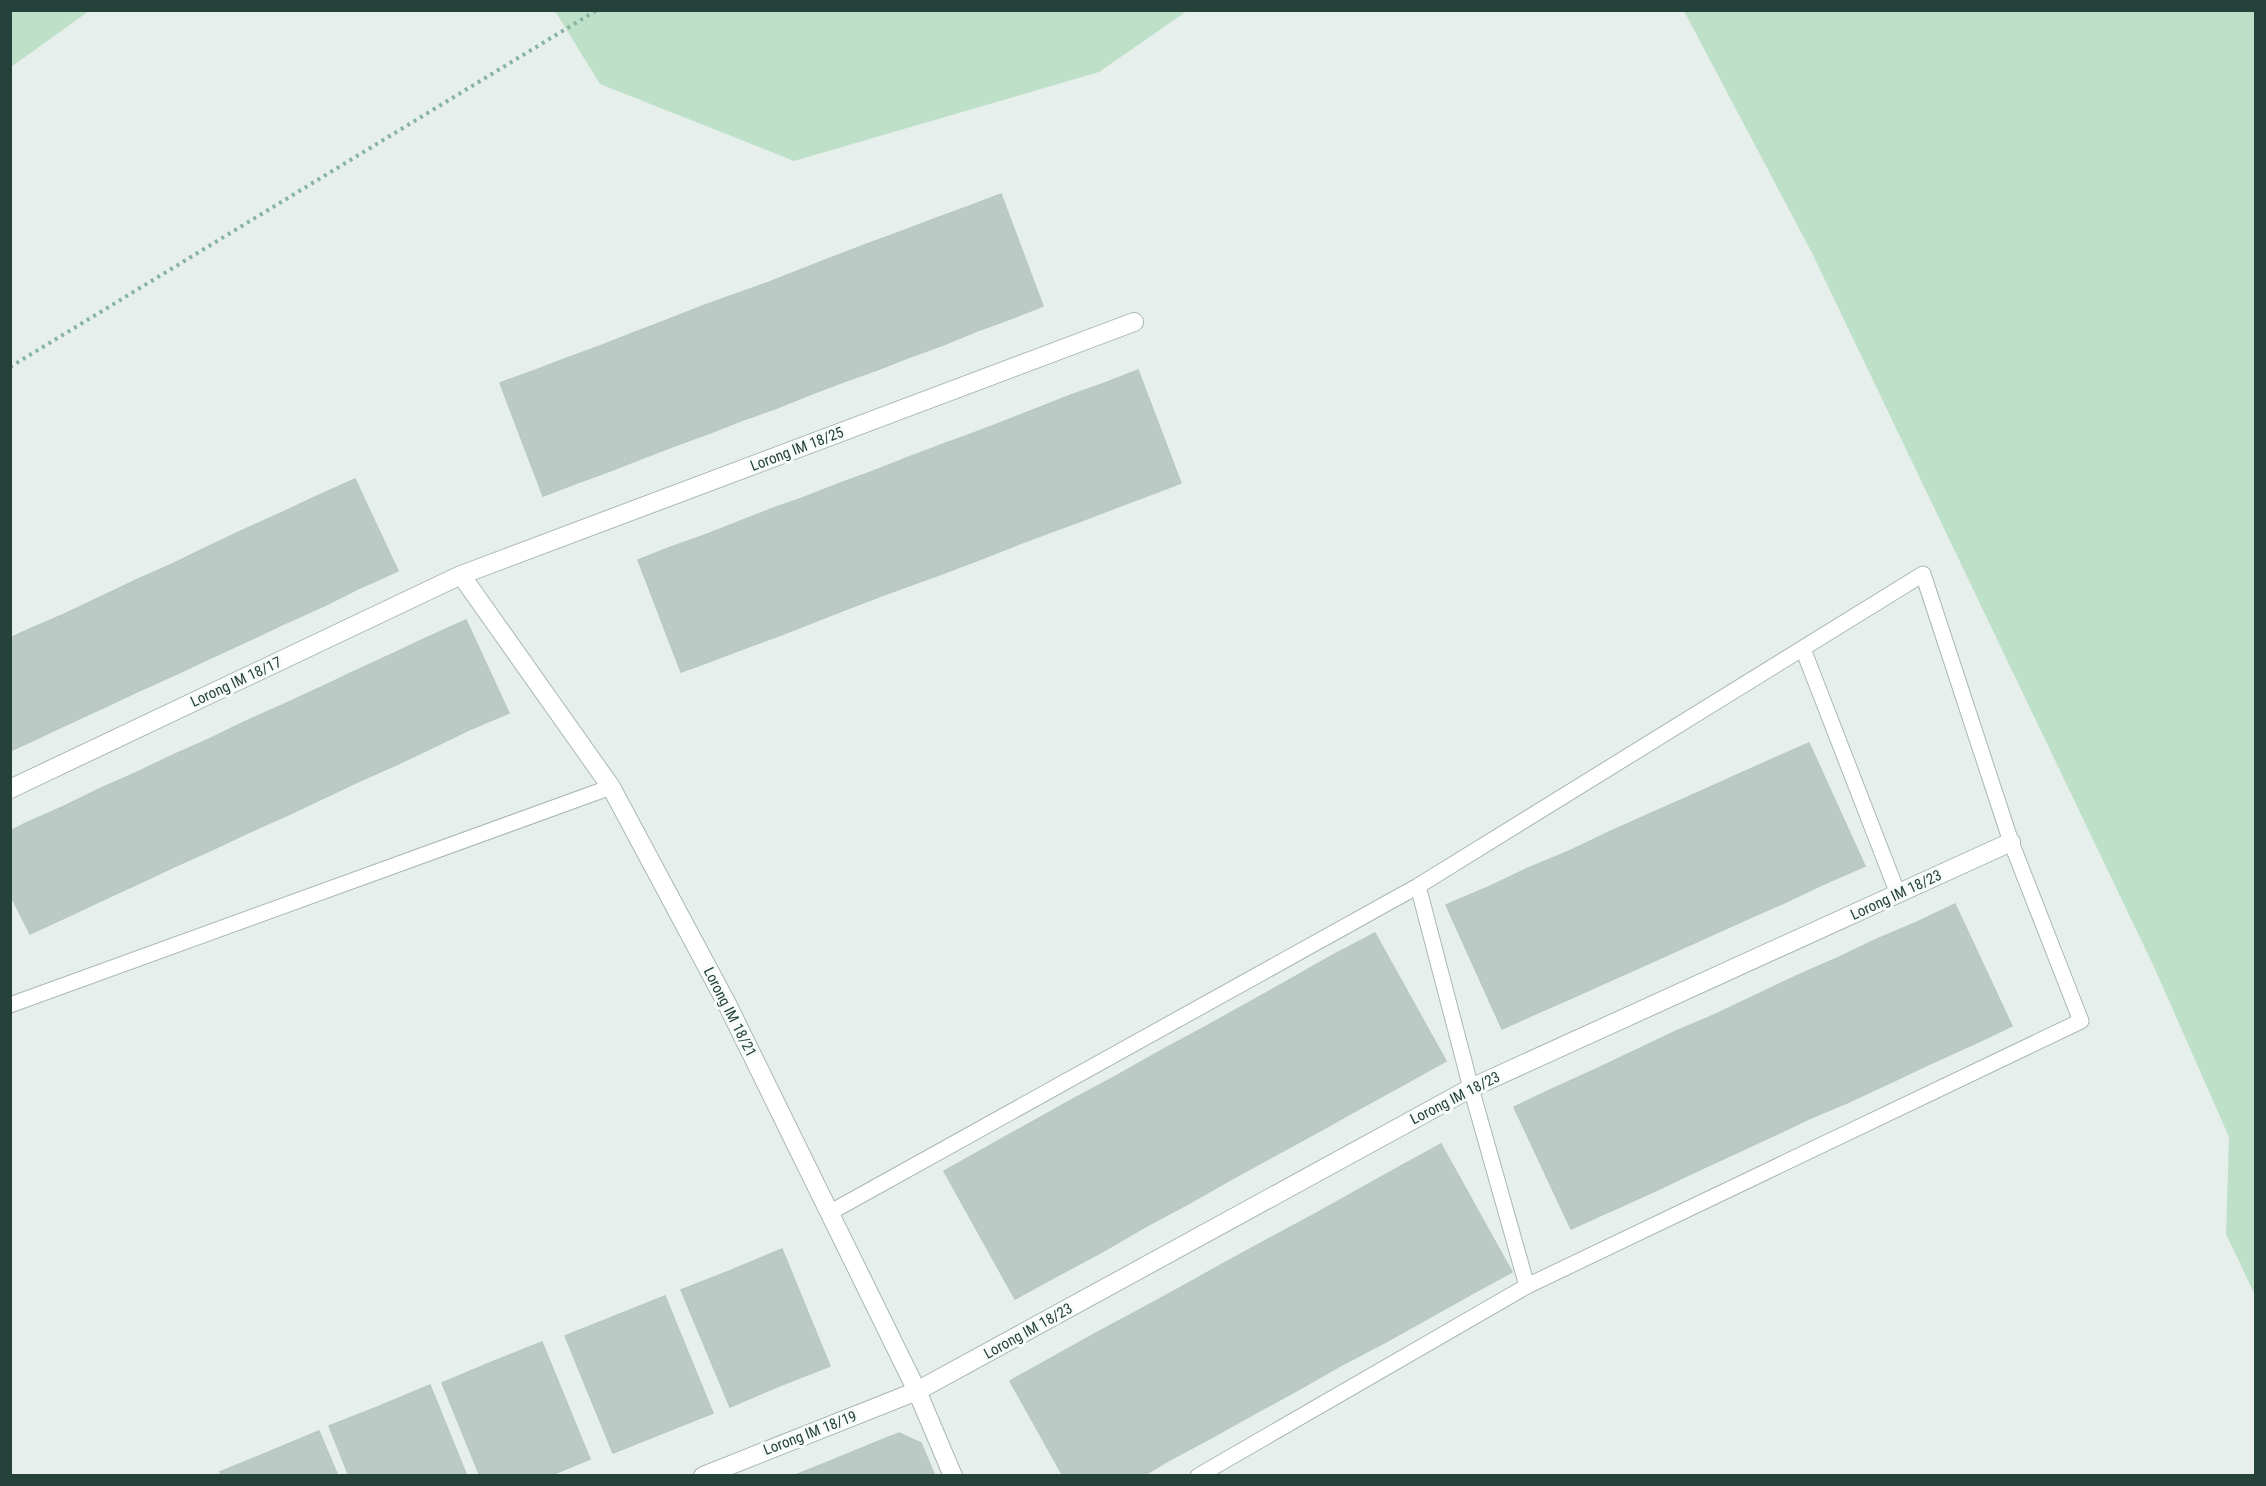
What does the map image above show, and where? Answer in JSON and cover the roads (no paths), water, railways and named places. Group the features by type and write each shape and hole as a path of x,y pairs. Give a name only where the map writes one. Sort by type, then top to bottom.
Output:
{"street":[{"name":"Lorong IM 18/25","path":"461,575 1134,322"},
{"name":"Lorong IM 18/21","path":"461,575 611,787 727,1004 917,1391 953,1476"},
{"name":"Lorong IM 18/17","path":"10,789 461,575"},
{"name":"Lorong IM 18/23","path":"917,1391 1471,1088 2011,842"},
{"name":"Lorong IM 18/19","path":"703,1476 917,1391"}],"lane":[{"path":"829,1213 1418,886 1923,574 2011,842 2081,1021 1527,1286 1198,1476"},
{"path":"1803,649 1898,894"},
{"path":"10,1005 611,787"},
{"path":"1418,886 1471,1088 1527,1286"}]}
